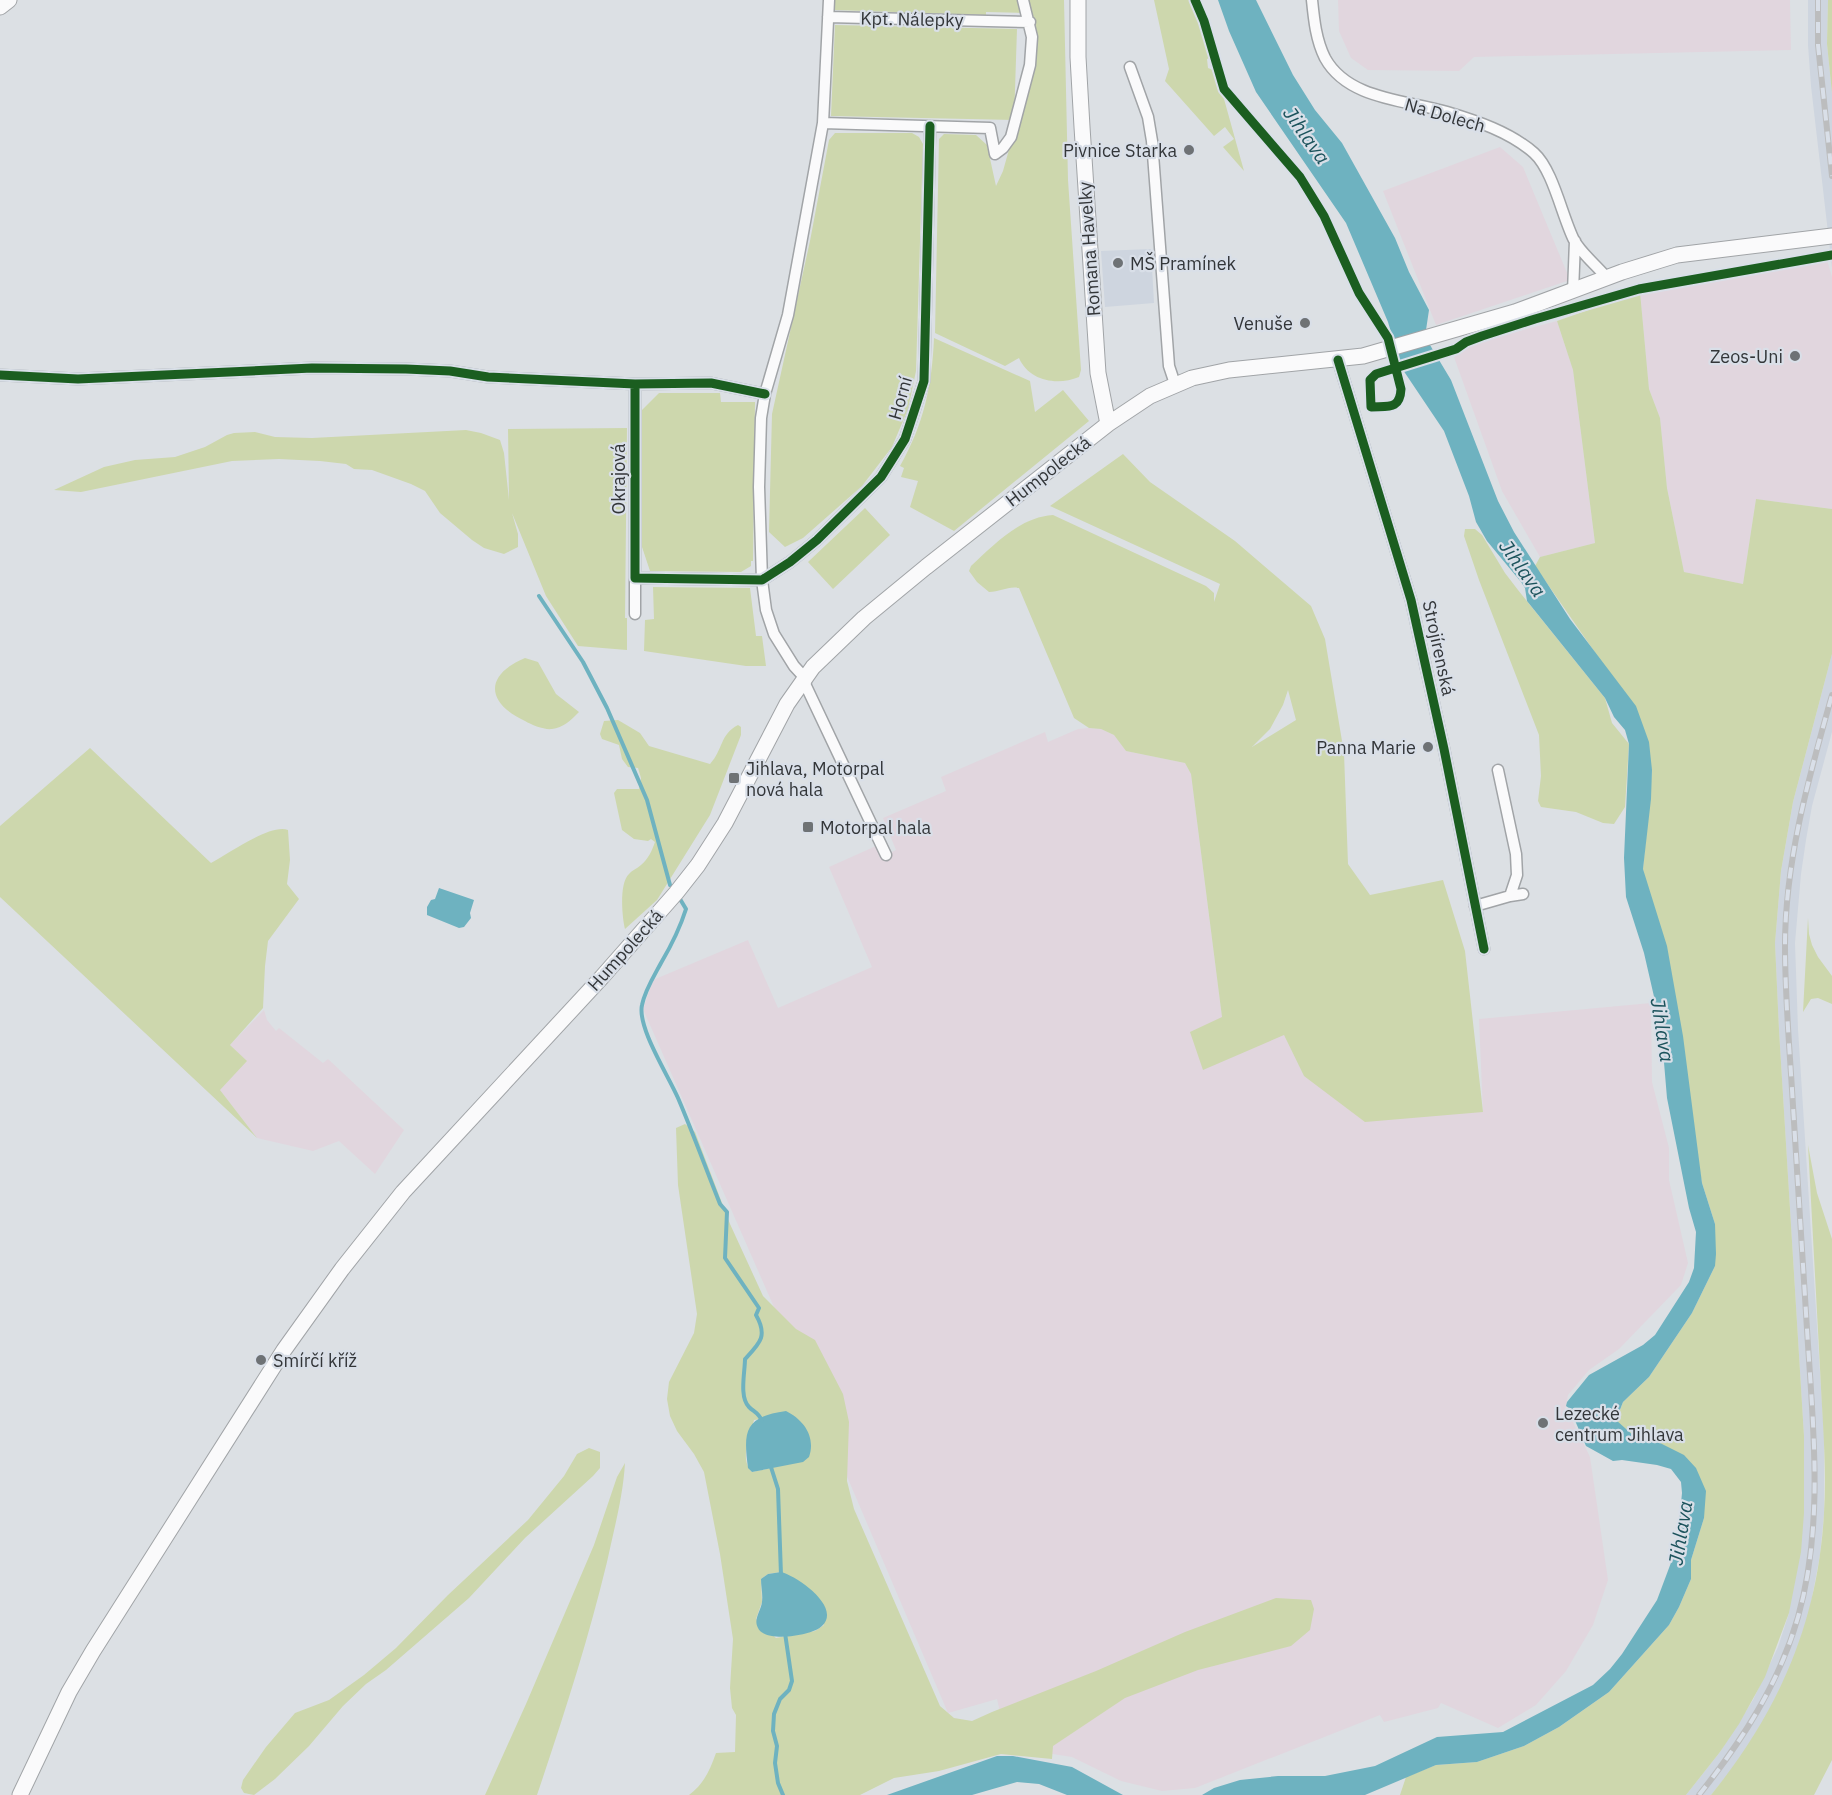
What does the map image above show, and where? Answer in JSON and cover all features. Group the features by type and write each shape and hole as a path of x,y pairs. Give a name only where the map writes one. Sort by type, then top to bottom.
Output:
{"main road":[{"path":"0,8 9,0"},
{"name":"Romana Havelky","path":"1078,0 1078,57 1098,373 1108,424"},
{"path":"1338,360 1378,352 1457,329 1573,292 1677,255 1832,236"},
{"name":"Humpolecká","path":"20,1795 69,1692 99,1641 284,1350 342,1269 402,1192 602,977 676,893 725,824 776,725 805,678 823,657 864,618 1016,495 1108,424 1149,396 1192,378 1229,370 1338,360"}],"street":[{"path":"829,0 823,123 788,315 765,394 761,418 759,487 762,580 766,610 774,634 794,666 805,678 806,686 886,855"},
{"path":"823,123 990,128 995,154 1011,137 1030,65 1032,37 1023,0"},
{"name":"Na Dolech","path":"1312,0 1316,30 1326,59 1338,74 1351,83 1364,90 1399,101 1446,111 1487,126 1515,138 1536,154 1545,167 1575,241 1607,278"},
{"name":"Kpt. Nálepky","path":"828,17 1030,22"},
{"path":"1130,67 1148,117 1168,366 1175,384"},
{"name":"Horní","path":"762,580 790,562 817,540 881,477 905,439 924,381 930,126"},
{"name":"Na Dolech","path":"1573,292 1575,241"},
{"name":"Strojírenská","path":"1338,360 1411,600 1484,949"},
{"path":"0,375 78,379 312,368 406,369 450,371 488,377 635,384 711,383 765,394"},
{"name":"Okrajová","path":"634,614 635,384"},
{"path":"635,578 762,580"},
{"path":"1498,770 1516,854 1516,874 1510,896"},
{"path":"1475,906 1523,894"}],"shaded area":[{"path":"1338,0 1790,0 1791,50 1474,57 1459,71 1368,70 1351,58 1339,31"},
{"path":"1808,0 1828,0 1827,44 1832,93 1832,267 1811,86"},
{"path":"1500,147 1523,167 1570,280 1436,325 1383,191"},
{"path":"1151,249 1154,303 1105,307 1101,251"},
{"path":"1827,260 1832,277 1832,509 1756,499 1743,584 1684,572 1667,488 1660,418 1649,389 1640,292"},
{"path":"1557,321 1573,370 1595,543 1540,557 1502,491 1454,357 1475,343"},
{"path":"1832,654 1832,732 1812,806 1806,840 1795,943 1798,1029 1824,1435 1824,1514 1820,1555 1808,1619 1796,1654 1770,1710 1737,1763 1711,1795 1686,1795 1720,1752 1753,1700 1778,1647 1789,1613 1804,1436 1775,943 1781,871 1793,802"},
{"path":"1078,729 1101,729 1114,735 1126,751 1185,763 1191,774 1222,1017 1284,1035 1304,1076 1483,1112 1479,1019 1651,1003 1652,1082 1669,1148 1669,1180 1688,1263 1681,1285 1619,1349 1589,1370 1568,1395 1564,1417 1571,1418 1590,1457 1608,1580 1593,1625 1566,1671 1536,1705 1498,1728 1441,1703 1438,1708 1384,1722 1380,1715 1195,1788 1162,1791 1121,1781 1072,1757 1008,1747 997,1699 948,1713 796,1357 643,1009 653,980 748,940 778,1008 872,967 829,867 876,846 880,858 896,850 883,818 946,791 941,777 1045,732 1048,742"},
{"path":"264,1010 267,1020 276,1031 279,1028 323,1063 328,1059 404,1130 375,1174 339,1141 313,1151 257,1138 220,1090 246,1061 230,1045"}],"green space":[{"path":"834,0 1019,0 1023,13 986,12 986,15 834,10"},
{"path":"1029,0 1064,0 1068,180 1081,370 1079,377 1062,381 1044,380 1030,372 1019,358 1005,366 935,333 939,139 944,134 976,135 987,145 996,186 1003,171 1024,96 1035,36"},
{"path":"1154,0 1192,0 1213,57 1207,59 1208,68 1213,70 1214,63 1244,171 1223,147 1234,139 1225,127 1214,136 1165,81 1169,69"},
{"path":"1828,0 1832,0 1832,93 1827,44"},
{"path":"835,25 1017,29 1014,120 831,116"},
{"path":"835,133 912,133 919,137 923,144 916,371 908,409 892,447 862,486 803,538 785,547 769,532 772,414 810,241 829,140"},
{"path":"1640,292 1649,389 1660,418 1667,488 1684,572 1743,584 1756,499 1832,509 1832,654 1793,802 1781,871 1775,943 1804,1436 1804,1513 1801,1552 1789,1613 1765,1677 1739,1724 1686,1795 1400,1795 1406,1777 1436,1765 1477,1762 1524,1746 1559,1727 1609,1692 1669,1625 1679,1607 1691,1579 1691,1560 1704,1518 1660,1443 1635,1437 1616,1421 1623,1402 1649,1377 1692,1313 1715,1266 1715,1224 1702,1183 1643,869 1652,770 1594,651 1535,566 1540,557 1595,543 1573,370 1557,321"},
{"path":"934,338 1030,381 1035,412 1063,390 1089,421 954,531 910,507 918,481 901,477 904,468 900,466 921,419 929,388"},
{"path":"659,393 720,393 721,402 755,402 753,561 751,561 751,566 741,572 650,571 642,547 642,410"},
{"path":"627,428 625,618 627,618 627,650 578,646 546,596 512,513 518,534 518,547 504,554 484,548 472,540 440,513 425,491 372,470 354,469 346,464 320,461 279,459 232,461 81,492 54,490 104,467 135,460 175,457 205,447 234,433 255,432 275,437 312,438 466,430 500,440 504,453 509,500 508,429"},
{"path":"1123,454 1150,482 1235,541 1311,606 1325,639 1344,753 1348,864 1370,895 1443,880 1465,951 1483,1112 1365,1122 1304,1076 1284,1035 1203,1070 1190,1032 1222,1017 1191,774 1185,763 1126,751 1114,735 1101,729 1089,728 1074,718 1019,588 989,592 969,571 971,566 1008,533 1030,521 1053,515 1206,586 1214,593 1214,602 1220,584 1050,506","holes":["1288,690 1296,720 1252,747 1270,729"]},
{"path":"865,508 890,535 833,589 808,562"},
{"path":"1465,529 1475,529 1482,535 1505,573 1605,698 1612,723 1629,744 1625,807 1614,824 1603,823 1576,812 1541,807 1538,801 1541,776 1539,735 1479,580 1464,536"},
{"path":"653,587 750,588 756,636 762,636 766,666 746,666 644,651 645,620 654,619"},
{"path":"525,658 538,662 556,694 579,712 570,721 549,729 535,726 512,714 497,698 495,689 502,672"},
{"path":"618,720 640,733 649,746 710,764 728,733 738,725 741,727 741,735 710,815 657,900 625,929 622,900 626,878 646,860 655,842 651,839 648,841 634,839 622,830 614,793 617,789 639,789 641,778 638,768 628,767 622,759 619,745 602,739 600,734 604,721"},
{"path":"90,748 211,863 261,835 281,829 288,830 290,860 287,884 299,899 268,941 263,1008 230,1045 247,1061 220,1090 257,1138 0,897 0,826"},
{"path":"1808,918 1812,945 1832,976 1832,1004 1818,998 1811,999 1803,1012"},
{"path":"685,1124 695,1132 730,1224 763,1296 796,1329 815,1340 843,1394 849,1422 847,1481 854,1509 940,1706 954,1718 972,1721 1185,1632 1276,1598 1311,1600 1314,1609 1310,1630 1291,1646 1198,1670 1125,1698 1053,1746 1052,1759 1001,1754 939,1771 894,1778 860,1795 689,1795 706,1776 716,1753 735,1752 736,1715 732,1708 730,1688 733,1639 704,1472 677,1431 670,1416 667,1399 669,1382 694,1333 697,1314 678,1185 676,1128","holes":["761,1419 771,1468 752,1472 746,1461 747,1447 754,1420","781,1572 824,1625 815,1631 776,1638 756,1619 762,1602 761,1579 768,1574"]},
{"path":"1808,1145 1817,1193 1832,1239 1832,1760 1814,1795 1711,1795 1756,1731 1791,1663 1804,1628 1820,1553 1825,1495 1825,1459"},
{"path":"589,1448 600,1452 600,1468 593,1476 525,1538 469,1598 386,1670 366,1684 275,1779 254,1795 244,1793 241,1788 243,1780 266,1747 295,1713 329,1700 396,1648 448,1595 528,1520 564,1476 577,1454"},
{"path":"625,1463 618,1513 600,1592 575,1679 537,1795 485,1795 594,1545 617,1477"}],"water":[{"name":"Jihlava","path":"1218,0 1256,0 1293,75 1315,110 1342,143 1395,238 1409,272 1429,310 1426,330 1430,345 1451,380 1498,501 1514,532 1570,619 1636,706 1649,742 1652,770 1643,869 1667,946 1683,1036 1702,1183 1715,1224 1715,1266 1692,1313 1649,1377 1623,1402 1616,1420 1635,1437 1660,1443 1684,1455 1696,1468 1706,1491 1704,1518 1691,1560 1691,1579 1669,1625 1609,1692 1559,1727 1524,1746 1477,1762 1436,1765 1365,1795 1202,1795 1214,1788 1240,1780 1278,1776 1325,1776 1375,1766 1437,1737 1503,1732 1593,1685 1610,1669 1657,1600 1672,1560 1678,1535 1681,1482 1671,1469 1622,1460 1613,1461 1586,1446 1570,1409 1566,1406 1589,1375 1643,1345 1655,1335 1689,1282 1694,1268 1696,1232 1667,1098 1661,1027 1644,953 1626,897 1624,858 1629,744 1625,730 1614,717 1605,698 1527,601 1525,588 1487,541 1476,522 1469,496 1444,431 1401,367 1388,322 1346,223 1256,92"},
{"path":"439,888 474,900 470,913 471,918 464,927 459,928 427,915 427,907 431,900 435,899"},
{"path":"786,1411 803,1424 810,1436 809,1457 803,1462 752,1472 748,1468 746,1444 750,1428 762,1417"},
{"path":"781,1572 797,1579 815,1593 822,1602 827,1618 817,1630 779,1637 762,1633 758,1628 757,1618 762,1599 761,1579 768,1574"},
{"path":"997,1756 1013,1756 1072,1767 1123,1795 1067,1795 1039,1784 1017,1782 972,1795 887,1795"}],"waterway":[{"path":"539,596 583,662 607,708 647,800 670,885"},
{"path":"680,899 686,909 675,937 647,989 642,1014 654,1051 678,1098 720,1204 727,1212 725,1258 759,1308 756,1315 762,1334 758,1344 745,1359 743,1391 746,1403 762,1421"},
{"path":"770,1464 778,1489 781,1575"},
{"path":"783,1795 778,1783 775,1763 777,1746 773,1731 774,1714 780,1699 789,1690 792,1681 785,1633"}],"railway":[{"path":"1818,0 1818,45 1832,176"},
{"path":"1699,1795 1730,1754 1758,1711 1781,1665 1798,1617 1811,1550 1815,1482 1814,1447 1785,946 1786,914 1794,850 1807,788 1832,695"}],"cycle path":[{"path":"1195,0 1204,21 1224,89 1300,177 1324,216 1359,293 1388,338 1401,389 1400,396 1396,404 1392,406 1371,407 1370,380 1376,374 1456,349 1482,336 1639,289 1832,255"},
{"path":"765,394 711,383 635,384 635,578 762,580 790,562 817,540 881,477 905,439 924,381 930,126"},
{"path":"1338,360 1411,600 1484,949"},
{"path":"0,375 78,379 312,368 406,369 450,371 488,377 635,384"}],"place":[{"name":"Pivnice Starka","path":"1189,150"},
{"name":"MŠ Pramínek","path":"1118,263"},
{"name":"Venuše","path":"1305,323"},
{"name":"Zeos-Uni","path":"1795,356"},
{"name":"Panna Marie","path":"1428,747"},
{"name":"Jihlava, Motorpal nová hala","path":"734,778"},
{"name":"Motorpal hala","path":"808,827"},
{"name":"Smírčí kříž","path":"261,1360"},
{"name":"Lezecké centrum Jihlava","path":"1543,1423"}]}
